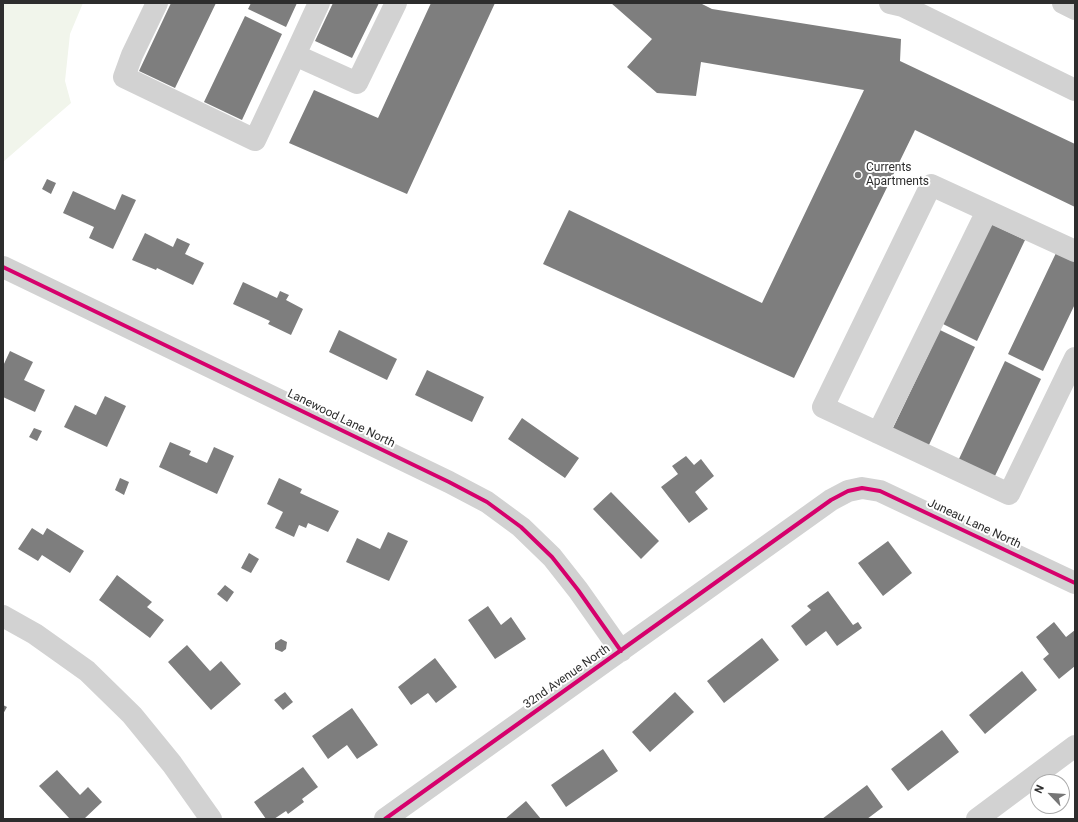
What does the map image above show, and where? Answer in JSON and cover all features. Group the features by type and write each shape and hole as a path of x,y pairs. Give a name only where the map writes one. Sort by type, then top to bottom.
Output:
{"street":[{"path":"157,3 132,55 124,77 255,140 319,3"},
{"path":"295,55 357,83 396,3"},
{"path":"890,3 903,6 1075,90"},
{"path":"1075,251 931,185 823,408 1009,494 1075,358"},
{"path":"878,433 987,211"},
{"name":"Lanewood Lane North","path":"3,267 435,475 486,502 521,527 552,557 578,590 621,651"},
{"name":"32nd Avenue North","path":"385,819 831,500 848,491 862,488"},
{"name":"Juneau Lane North","path":"862,488 880,491 1075,583"},
{"path":"3,616 36,634 87,671 132,715 172,764 211,819"},
{"path":"977,819 1075,746"}],"shaded area":[{"path":"3,3 83,3 70,34 65,81 71,103 3,162"}],"building":[{"path":"171,3 216,3 175,88 139,71"},
{"path":"251,3 297,3 286,27 248,9"},
{"path":"333,3 379,3 352,58 315,41"},
{"path":"431,3 495,3 407,194 289,143 314,90 378,118"},
{"name":"Currents Apartments","path":"611,3 700,3 712,9 901,39 900,61 1075,144 1075,207 915,130 794,378 543,264 569,210 762,303 864,90 701,62 696,96 657,93 627,67 652,39"},
{"path":"245,16 282,34 242,120 204,102"},
{"path":"47,179 56,183 51,194 42,189"},
{"path":"73,191 115,210 122,194 136,200 113,249 89,238 94,227 63,213"},
{"path":"989,223 1025,240 977,341 941,323"},
{"path":"145,233 173,247 177,238 190,244 185,254 204,263 193,285 157,268 156,270 132,260"},
{"path":"1056,253 1075,262 1075,304 1043,371 1008,354"},
{"path":"243,282 277,298 280,291 289,295 286,300 303,309 291,335 268,324 270,321 233,304"},
{"path":"339,330 397,359 387,380 329,352"},
{"path":"940,330 975,347 928,447 892,430"},
{"path":"10,351 33,362 24,380 45,390 35,412 3,397 3,366"},
{"path":"1005,361 1041,379 994,478 958,461"},
{"path":"427,370 484,397 472,422 415,395"},
{"path":"105,396 126,406 107,447 64,427 75,405 96,415"},
{"path":"522,418 579,458 565,478 508,439"},
{"path":"34,428 42,431 37,441 29,437"},
{"path":"170,442 191,451 189,455 207,463 214,447 234,456 217,494 159,467"},
{"path":"686,456 694,465 701,459 714,476 695,492 708,509 689,523 661,487 678,474 672,466"},
{"path":"120,478 129,482 124,495 115,490"},
{"path":"279,478 302,489 300,493 339,511 328,532 308,523 306,528 299,525 294,537 275,528 283,512 267,504"},
{"path":"611,492 659,541 641,559 593,509"},
{"path":"32,528 43,535 47,528 84,551 70,573 42,555 38,561 18,549"},
{"path":"388,532 408,541 389,581 346,562 357,538 380,549"},
{"path":"888,541 912,573 883,596 858,563"},
{"path":"249,553 259,559 251,573 241,568"},
{"path":"117,575 152,602 147,607 164,620 150,638 99,600"},
{"path":"225,585 234,592 227,602 217,594"},
{"path":"828,591 853,625 858,622 862,628 837,646 826,631 806,646 791,626 811,610 807,606"},
{"path":"488,606 501,625 511,617 526,639 495,659 468,620"},
{"path":"1054,622 1066,637 1075,630 1075,666 1059,679 1043,659 1049,654 1036,637"},
{"path":"762,638 779,660 724,703 707,681"},
{"path":"281,639 287,642 286,649 282,652 275,649 275,643"},
{"path":"187,645 210,671 221,661 241,684 211,710 168,662"},
{"path":"435,658 457,687 436,703 428,693 411,705 398,687"},
{"path":"1022,671 1037,690 985,734 969,715"},
{"path":"285,692 293,702 283,710 274,700"},
{"path":"675,692 694,712 650,752 632,732"},
{"path":"3,705 7,707 3,714"},
{"path":"352,708 378,745 357,759 347,745 328,759 312,736"},
{"path":"942,730 959,752 908,791 891,769"},
{"path":"603,749 618,771 566,807 551,785"},
{"path":"303,767 318,787 302,799 304,802 288,814 286,811 274,819 266,819 254,802"},
{"path":"57,770 80,795 88,787 102,802 84,819 70,819 39,786"},
{"path":"867,785 883,807 867,819 822,819"},
{"path":"526,801 541,819 505,819"}],"cycle path":[{"path":"3,267 449,482 487,502 521,527 552,557 578,590 621,651"},
{"path":"385,819 831,500 848,491 862,488 880,491 1075,583"}],"place":[{"name":"Currents Apartments","path":"858,175"}]}
